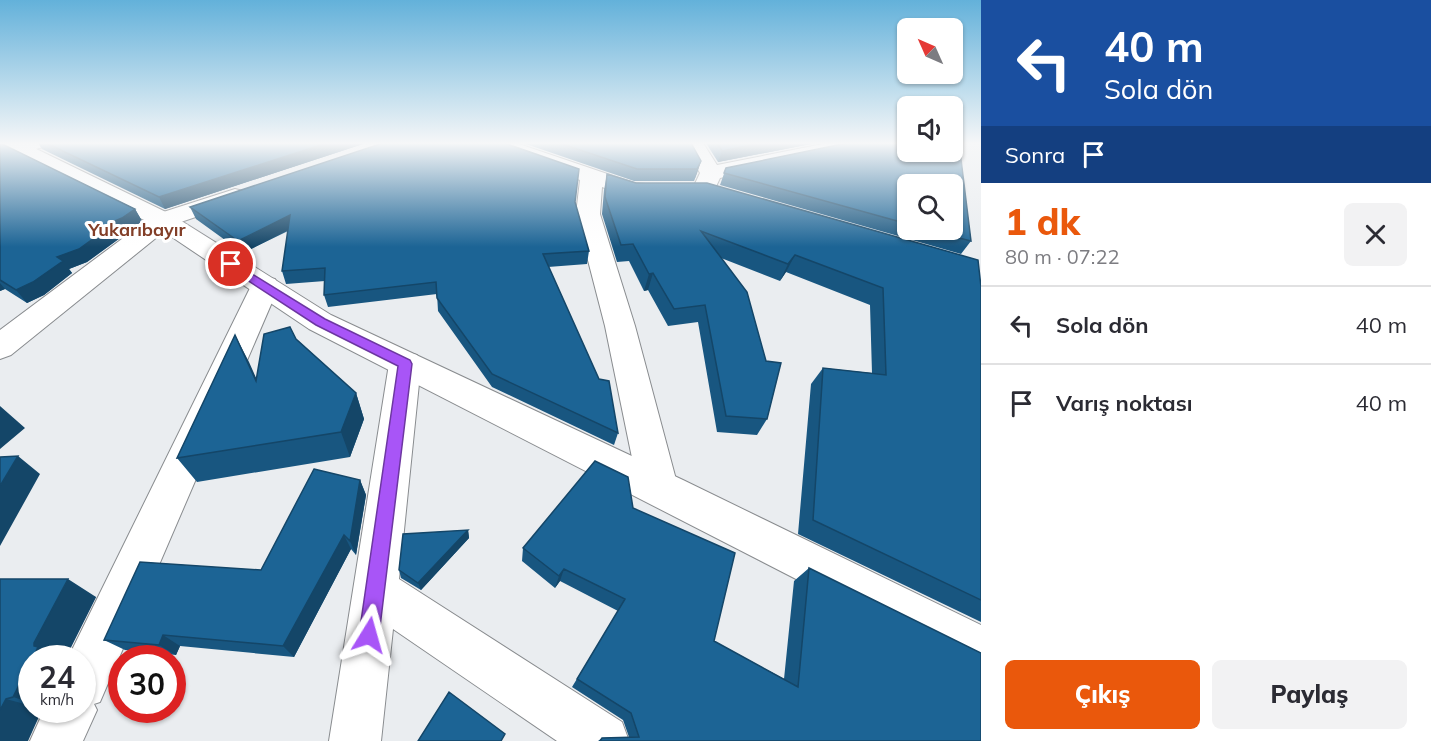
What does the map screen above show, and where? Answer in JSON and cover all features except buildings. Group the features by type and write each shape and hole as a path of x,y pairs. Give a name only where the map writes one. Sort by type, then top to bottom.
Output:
{"street":[{"path":"82,178 163,220 320,322 658,487 981,650"},
{"path":"592,178 588,214 620,326 658,487"},
{"path":"599,178 632,190 699,188 736,178"},
{"path":"698,178 699,188"},
{"path":"0,347 12,321 163,220 251,191"},
{"path":"96,654 265,286"},
{"path":"355,741 405,364"},
{"path":"375,590 603,741"},
{"path":"56,741 65,723"}],"district":[{"name":"Yukarıbayır","path":"137,229"}],"route":[{"path":"231,264 320,322 405,364 369,635"}]}
